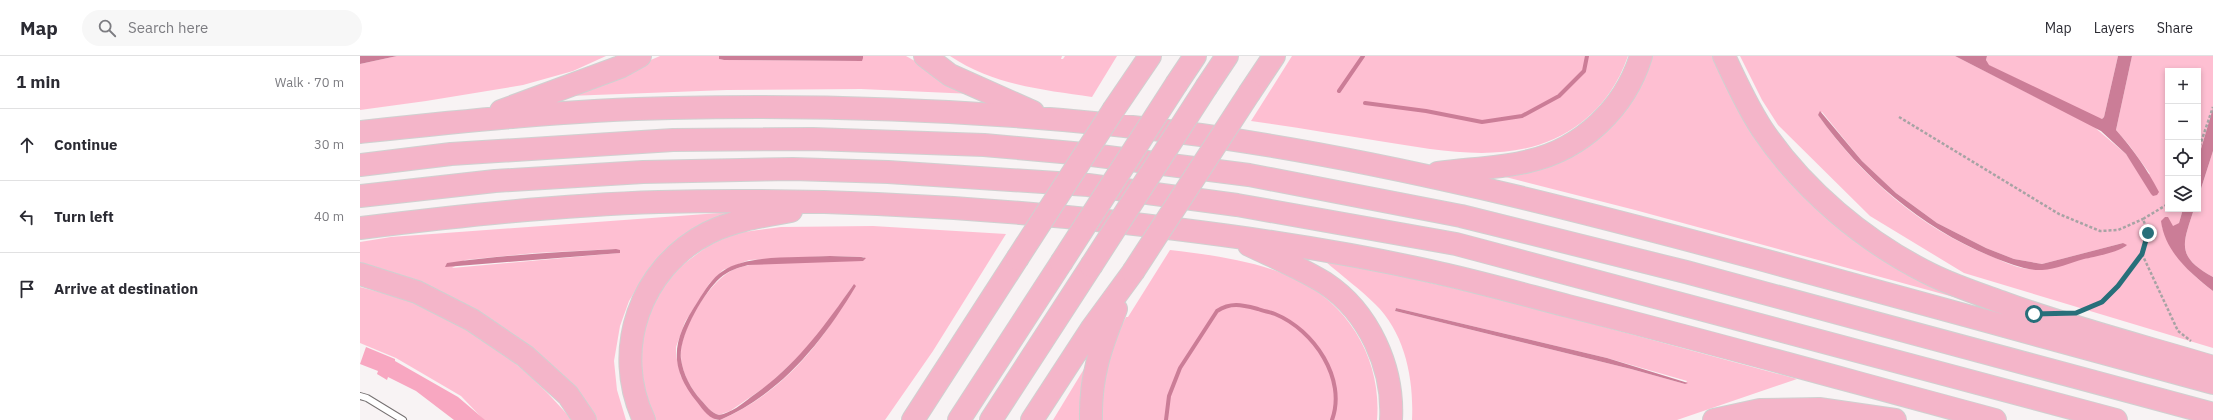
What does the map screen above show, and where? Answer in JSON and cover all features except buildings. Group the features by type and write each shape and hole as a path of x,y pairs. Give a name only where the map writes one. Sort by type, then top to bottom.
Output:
{"highway":[{"path":"483,119 541,95 620,67 640,56"},
{"path":"925,56 950,75 1052,120"},
{"path":"1134,77 1144,56"},
{"path":"912,420 1134,77 1150,56"},
{"path":"959,420 1195,56"},
{"path":"992,420 1227,56"},
{"path":"1032,420 1092,328 1131,276 1274,56"},
{"path":"1428,175 1528,162 1550,156 1572,145 1593,130 1611,112 1625,92 1637,69 1641,56"},
{"path":"1724,56 1762,129 1796,172 1830,205 1858,229 1894,254 1930,274 1960,288 2034,314 2213,367"},
{"path":"360,132 483,119 669,108 763,107 951,112 1052,120 1202,135 1428,175 1697,242 2213,383"},
{"path":"360,165 451,154 673,140 813,138 984,145 1084,154 1249,175 1461,216 1693,274 2213,414"},
{"path":"360,196 518,179 643,172 793,168 978,177 1104,187 1237,205 1456,244 2116,420"},
{"path":"360,228 496,212 650,203 841,202 1020,212 1232,236 1430,271 1674,333 1995,420"},
{"path":"644,420 635,394 631,373 632,342 635,323 650,285 675,255 703,236 742,220 841,202"},
{"path":"1232,236 1326,284 1354,310 1375,342 1384,364 1389,385 1391,420"},
{"path":"360,274 417,292 472,320 525,356 568,395 586,420"},
{"path":"1092,420 1091,397 1098,354 1131,276"},
{"path":"1714,420 1760,410 1819,409 1895,420"}],"lane":[{"path":"360,396 367,398 403,420"}],"path":[{"path":"2201,142 2213,107"},
{"path":"1899,117 2059,214 2100,231 2118,230 2142,219 2165,206"},
{"path":"2076,313 2102,302 2118,286 2142,254 2148,233 2142,219"},
{"path":"2142,254 2178,331 2195,345"}],"shaded area":[{"path":"360,56 397,56 360,64"},
{"path":"397,56 606,56 573,71 523,85 360,110 360,64"},
{"path":"660,56 719,56 719,59 724,60 862,61 862,56 906,56 973,94 861,89 727,90 568,96"},
{"path":"719,56 863,56 863,58 862,61 724,60 719,59"},
{"path":"950,56 1062,56 1061,59 1063,59 1065,56 1117,56 1092,97 1037,89 1001,80 966,66"},
{"path":"1292,56 1628,56 1620,75 1604,101 1582,122 1559,136 1535,146 1510,151 1484,153 1432,149 1251,121"},
{"path":"1647,56 1719,56 1805,186 2005,311 1635,210 1494,174 1556,159"},
{"path":"1740,56 1955,56 2093,126 2126,154 2138,171 2150,174 2116,130 2132,56 2213,56 2213,108 2201,149 2201,68 2165,68 2165,212 2182,212 2179,223 2173,227 2162,227 2172,247 2183,263 2196,277 2213,291 2213,348 1964,273 1870,216 1778,125 1762,100","holes":["1822,112 1862,161 1896,193 1937,223 1986,248 2014,259 2042,264 2123,243 2125,247 2036,269 2023,268 2002,261 1941,232 1895,199 1854,159 1835,138 1818,115"]},
{"path":"1955,56 1987,56 1986,60 1989,65 2102,119 2104,117 2118,56 2132,56 2116,130 2145,167 2159,192 2157,195 2153,196 2151,194 2126,154 2101,131"},
{"path":"1987,56 2118,56 2104,117 2102,119 2097,118 1988,65 1986,60"},
{"path":"2213,108 2213,151 2201,189 2201,149"},
{"path":"1820,111 1862,161 1896,193 1937,223 1986,248 2014,259 2042,264 2123,243 2127,245 2124,248 2107,254 2042,270 2024,268 1995,258 1943,232 1919,217 1896,199 1855,160 1836,138 1818,115"},
{"path":"2213,151 2213,277 2192,262 2187,255 2185,248 2187,231 2193,212 2201,212 2201,189"},
{"path":"775,209 660,259 642,280 629,301 620,326 614,361 617,390 626,420 593,420 547,367 360,268 360,242 391,237","holes":["615,249 619,253 452,268 465,260 535,253"]},
{"path":"2182,212 2193,212 2187,231 2185,248 2187,255 2192,262 2213,277 2213,291 2187,269 2180,261 2173,252 2163,232 2161,221 2165,217 2168,217 2173,226 2179,223"},
{"path":"873,226 1006,234 933,351 885,420 720,420 742,409 762,396 799,364 830,326 854,284 825,326 799,356 768,385 730,411 719,415 711,411 693,390 686,378 681,359 682,343 686,331 699,305 716,282 726,274 741,267 759,264 793,262 863,261 864,257 830,256 749,260 723,270 709,284 685,322 676,347 676,355 681,377 716,420 653,420 636,362 652,305 663,287 681,266 709,245 736,233 781,227"},
{"path":"616,249 620,250 620,253 445,267 447,263 489,258"},
{"path":"1170,250 1251,263 1296,279 1315,290 1347,319 1359,337 1368,356 1374,377 1377,398 1377,420 1100,420 1104,376 1115,338 1126,317 1128,317"},
{"path":"830,256 866,258 863,261 748,265 733,270 720,278 707,293 688,327 681,350 681,359 688,381 694,391 709,409 719,415 740,405 782,372 820,331 854,284 856,286 815,346 781,381 742,409 720,420 716,420 707,414 687,389 681,376 677,352 683,328 709,284 723,271 746,262 759,259"},
{"path":"1330,260 1505,300 1797,379 1677,420 1412,420 1409,373 1406,358 1394,329 1375,304 1326,262","holes":["1396,308 1607,358 1687,381 1685,384 1631,369 1395,311"]},
{"path":"360,287 394,296 428,308 466,328 499,350 530,376 572,420 484,420 461,396 396,358 360,343"},
{"path":"1396,308 1607,358 1688,383 1685,384 1631,369 1395,311"},
{"path":"1087,364 1080,420 1053,420"}],"waterway":[{"path":"1339,91 1363,56"},
{"path":"1365,103 1426,111 1482,122 1522,116 1559,96 1584,71 1587,56"},
{"path":"1166,420 1169,396 1180,368 1217,311 1232,305 1275,314 1289,321 1314,344 1324,358 1331,373 1335,388 1335,404 1332,420"}],"route":[{"path":"2034,314 2076,313 2102,302 2118,286 2142,254 2148,233"}]}
